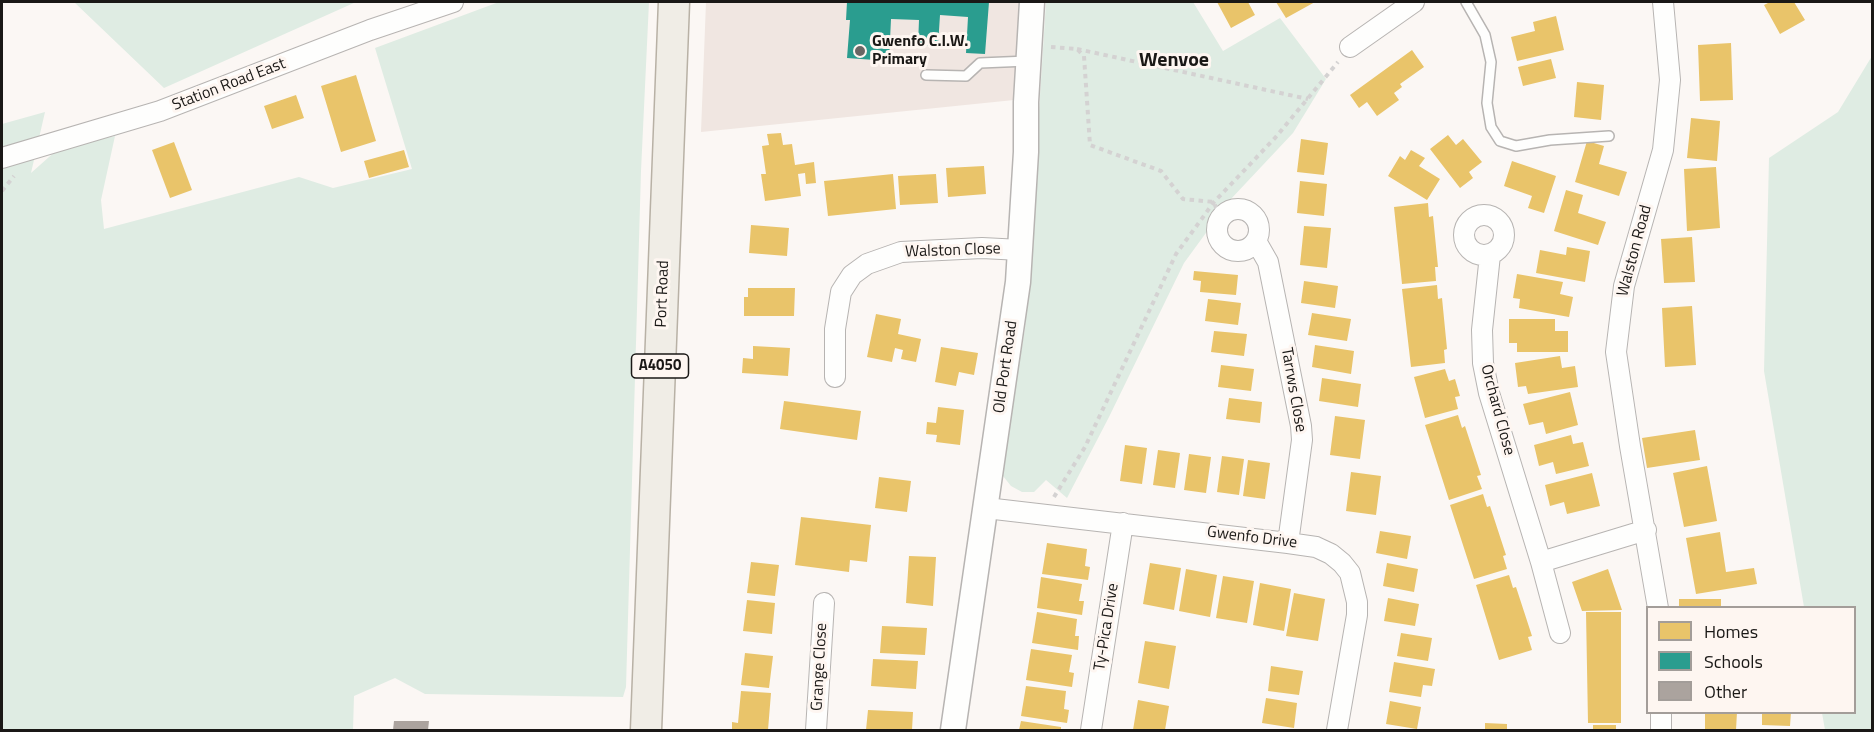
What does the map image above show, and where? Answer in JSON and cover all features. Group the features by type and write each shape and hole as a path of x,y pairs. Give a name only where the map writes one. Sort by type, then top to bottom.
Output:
{"main road":[{"name":"Port Road","path":"646,730 674,2"}],"street":[{"name":"Station Road East","path":"2,158 160,111 370,30 453,2"},
{"name":"Old Port Road","path":"953,730 1012,328 1021,250 1032,2"},
{"path":"1350,47 1414,2"},
{"name":"Walston Road","path":"1658,606 1616,352 1624,286 1663,150 1670,80 1663,2"},
{"name":"Tarrws Close","path":"1217,211 1225,213 1239,209 1252,215 1258,227 1256,241 1268,262 1302,440 1288,543"},
{"path":"1217,211 1216,232 1226,248 1233,251 1246,250 1256,241"},
{"name":"Walston Close","path":"835,377 836,329 841,292 852,275 867,264 901,252 982,248 1021,250"},
{"name":"Orchard Close","path":"1490,255 1482,330 1483,363 1489,393 1541,562 1560,633"},
{"name":"Gwenfo Drive","path":"986,508 1288,543 1316,547 1331,554 1342,562 1350,573 1357,602 1357,615 1337,730"},
{"name":"Ty-Pica Drive","path":"1091,730 1123,523"},
{"path":"1541,562 1646,530"},
{"name":"Grange Close","path":"816,730 824,603"},
{"path":"1661,714 1661,730"}],"lane":[{"path":"1466,2 1485,35 1491,62 1488,103 1491,127 1500,141 1516,147 1550,140 1609,136"},
{"path":"926,75 966,76 980,63 1028,61"}],"path":[{"path":"1048,47 1077,49 1308,99"},
{"path":"1040,513 1055,496 1085,447 1176,254 1217,211 1350,47"},
{"path":"1077,49 1084,56 1090,145 1161,171 1183,199 1217,211"}],"shaded area":[{"path":"74,2 356,2 164,88"},
{"path":"499,2 649,2 641,171 626,687 623,697 425,694 395,678 354,696 353,730 2,730 2,124 45,112 31,173 58,149 115,136 101,200 104,229 299,177 333,188 412,169 375,48"},
{"name":"Gwenfo C.I.W. Primary","path":"706,2 1019,2 1014,100 701,132"},
{"path":"1046,2 1193,2 1223,51 1280,18 1326,79 1293,133 1230,200 1184,263 1067,498 1046,480 1034,492 1022,492 1011,486 1003,476 1010,416 1025,329"},
{"path":"1872,56 1872,730 1825,730 1822,714 1856,714 1856,606 1804,606 1764,371 1769,158 1838,112"}],"building: Homes":[{"path":"1217,2 1248,2 1255,15 1231,28"},
{"path":"1276,2 1315,2 1286,18"},
{"path":"1770,2 1794,2 1805,20 1780,34 1764,5"},
{"path":"1556,16 1564,50 1517,61 1511,37 1535,31 1533,22"},
{"path":"1731,43 1733,100 1700,101 1698,45"},
{"path":"1412,50 1424,67 1400,84 1402,87 1394,93 1399,100 1377,116 1367,102 1359,108 1350,95"},
{"path":"1551,59 1556,78 1523,86 1518,67"},
{"path":"356,75 376,141 341,152 321,86"},
{"path":"1577,82 1604,85 1601,120 1574,117"},
{"path":"296,95 304,118 272,129 264,106"},
{"path":"1691,118 1720,121 1717,161 1687,158"},
{"path":"781,133 783,145 792,144 795,165 814,162 816,183 806,184 805,173 798,174 801,196 765,201 761,174 766,174 762,146 769,145 767,134"},
{"path":"1448,135 1456,145 1463,139 1482,162 1469,172 1473,178 1460,188 1430,149"},
{"path":"1301,139 1328,143 1324,175 1297,172"},
{"path":"1587,141 1604,146 1599,164 1627,172 1619,196 1575,182"},
{"path":"174,142 192,190 170,198 152,150"},
{"path":"404,150 409,167 369,178 364,161"},
{"path":"1411,150 1425,158 1419,166 1440,179 1427,200 1388,176 1400,156 1405,160"},
{"path":"1512,161 1556,176 1544,213 1528,208 1532,196 1504,186"},
{"path":"984,166 986,194 948,197 946,168"},
{"path":"1716,167 1720,228 1687,231 1684,169"},
{"path":"893,174 896,209 828,216 824,181"},
{"path":"936,174 938,203 900,205 898,176"},
{"path":"1300,181 1327,184 1324,216 1297,213"},
{"path":"1566,190 1583,195 1578,213 1606,222 1598,245 1554,231"},
{"path":"1428,203 1429,217 1433,216 1438,267 1435,267 1436,281 1402,284 1394,207"},
{"path":"751,225 789,228 787,256 749,253"},
{"path":"1304,226 1331,228 1327,268 1300,265"},
{"path":"1692,237 1695,282 1664,283 1661,239"},
{"path":"1567,247 1590,251 1585,282 1536,273 1540,250 1566,255"},
{"path":"1194,271 1238,275 1236,295 1200,292 1201,281 1193,280"},
{"path":"1517,274 1563,282 1560,294 1573,297 1569,317 1519,308 1520,299 1513,298"},
{"path":"1304,281 1338,286 1335,308 1301,303"},
{"path":"1437,285 1438,299 1442,298 1447,349 1444,350 1445,363 1411,367 1402,289"},
{"path":"748,288 795,288 794,316 744,316 744,297 748,297"},
{"path":"1208,299 1241,303 1238,325 1205,321"},
{"path":"1692,306 1696,365 1665,367 1662,308"},
{"path":"1312,313 1351,319 1347,341 1308,335"},
{"path":"876,314 901,319 898,334 921,339 916,362 901,359 903,350 895,348 892,362 867,357"},
{"path":"1509,319 1555,319 1555,331 1568,331 1568,352 1517,352 1517,343 1509,343"},
{"path":"1214,331 1247,334 1244,356 1211,352"},
{"path":"1315,345 1354,351 1351,374 1312,367"},
{"path":"753,346 790,348 788,376 742,373 743,358 753,359"},
{"path":"941,347 978,353 974,375 959,372 956,386 935,382"},
{"path":"1560,356 1562,368 1575,366 1578,387 1528,394 1526,386 1518,387 1515,363"},
{"path":"1221,365 1254,369 1251,391 1218,387"},
{"path":"1445,369 1449,381 1455,379 1460,396 1455,397 1458,409 1425,418 1414,377"},
{"path":"1322,378 1361,384 1358,407 1319,401"},
{"path":"1570,392 1578,425 1546,434 1543,422 1529,425 1523,404"},
{"path":"1229,398 1262,402 1260,423 1226,419"},
{"path":"784,401 861,411 857,440 780,429"},
{"path":"938,407 964,410 960,445 936,442 937,435 926,434 927,422 936,423"},
{"path":"1458,415 1462,428 1465,426 1481,475 1477,476 1482,489 1449,500 1425,425"},
{"path":"1335,416 1365,420 1360,459 1330,455"},
{"path":"1695,430 1700,460 1647,468 1642,438"},
{"path":"1571,435 1573,444 1583,442 1589,466 1556,474 1553,462 1539,466 1534,445"},
{"path":"1125,445 1147,448 1142,484 1120,481"},
{"path":"1158,450 1180,453 1175,488 1153,485"},
{"path":"1189,454 1211,457 1206,493 1184,490"},
{"path":"1222,456 1244,459 1239,495 1217,492"},
{"path":"1248,460 1270,463 1265,499 1243,496"},
{"path":"1707,466 1717,521 1684,527 1673,473"},
{"path":"1351,472 1381,476 1376,515 1346,511"},
{"path":"1592,473 1600,506 1567,514 1564,502 1550,506 1545,485"},
{"path":"879,477 911,481 907,512 875,508"},
{"path":"1483,494 1487,507 1490,506 1506,555 1503,556 1507,569 1474,579 1450,505"},
{"path":"801,517 871,525 867,562 850,560 849,572 795,565"},
{"path":"1380,531 1411,536 1407,559 1376,553"},
{"path":"1720,532 1726,572 1754,568 1757,584 1696,594 1686,538"},
{"path":"1047,543 1087,549 1085,566 1090,567 1088,580 1042,574"},
{"path":"909,556 936,557 933,606 906,603"},
{"path":"751,562 779,565 775,596 747,593"},
{"path":"1150,563 1181,568 1174,610 1143,604"},
{"path":"1387,563 1418,569 1414,592 1383,586"},
{"path":"1186,569 1217,575 1210,617 1179,611"},
{"path":"1608,569 1622,610 1582,611 1572,582"},
{"path":"1509,575 1513,588 1516,587 1532,636 1528,637 1532,650 1499,660 1476,585"},
{"path":"1223,576 1254,581 1247,623 1216,618"},
{"path":"1041,577 1082,584 1079,601 1084,601 1082,615 1037,608"},
{"path":"1260,583 1291,589 1284,631 1253,625"},
{"path":"1294,593 1325,599 1318,641 1286,636"},
{"path":"1388,598 1419,604 1415,626 1384,621"},
{"path":"1679,599 1721,599 1721,606 1679,606"},
{"path":"747,600 775,603 772,634 743,631"},
{"path":"1037,612 1077,619 1075,636 1079,636 1078,650 1032,643"},
{"path":"1586,612 1621,612 1621,723 1588,723"},
{"path":"882,626 927,628 925,655 880,653"},
{"path":"1401,633 1432,638 1428,661 1397,656"},
{"path":"1145,641 1176,646 1169,689 1138,683"},
{"path":"1031,649 1072,655 1069,672 1074,673 1072,687 1026,680"},
{"path":"745,653 773,656 769,688 741,685"},
{"path":"873,659 918,661 916,689 871,686"},
{"path":"1394,662 1435,669 1432,686 1423,685 1421,697 1389,692"},
{"path":"1271,666 1303,671 1299,695 1268,691"},
{"path":"1026,686 1066,691 1064,709 1069,710 1067,723 1021,716"},
{"path":"741,691 771,693 768,730 732,730 732,722 738,723"},
{"path":"1266,698 1297,703 1294,728 1262,723"},
{"path":"1138,700 1169,706 1165,730 1133,730"},
{"path":"1390,701 1421,707 1417,729 1386,724"},
{"path":"868,710 913,712 912,730 866,730"},
{"path":"1705,714 1737,714 1736,730 1705,730"},
{"path":"1762,714 1791,714 1790,726 1762,725"},
{"path":"1021,721 1061,727 1061,730 1019,730"},
{"path":"1485,723 1507,724 1507,730 1485,730"},
{"path":"1593,725 1616,725 1616,730 1593,730"}],"building: Schools":[{"path":"847,2 989,2 985,54 966,53 968,17 940,15 938,46 918,45 919,20 891,19 889,61 847,58 850,20 846,20"}],"building: Other":[{"path":"394,721 429,721 428,730 393,730"}],"place":[{"name":"Gwenfo C.I.W. Primary","path":"860,51"}],"district":[{"name":"Wenvoe","path":"1174,61"}]}
